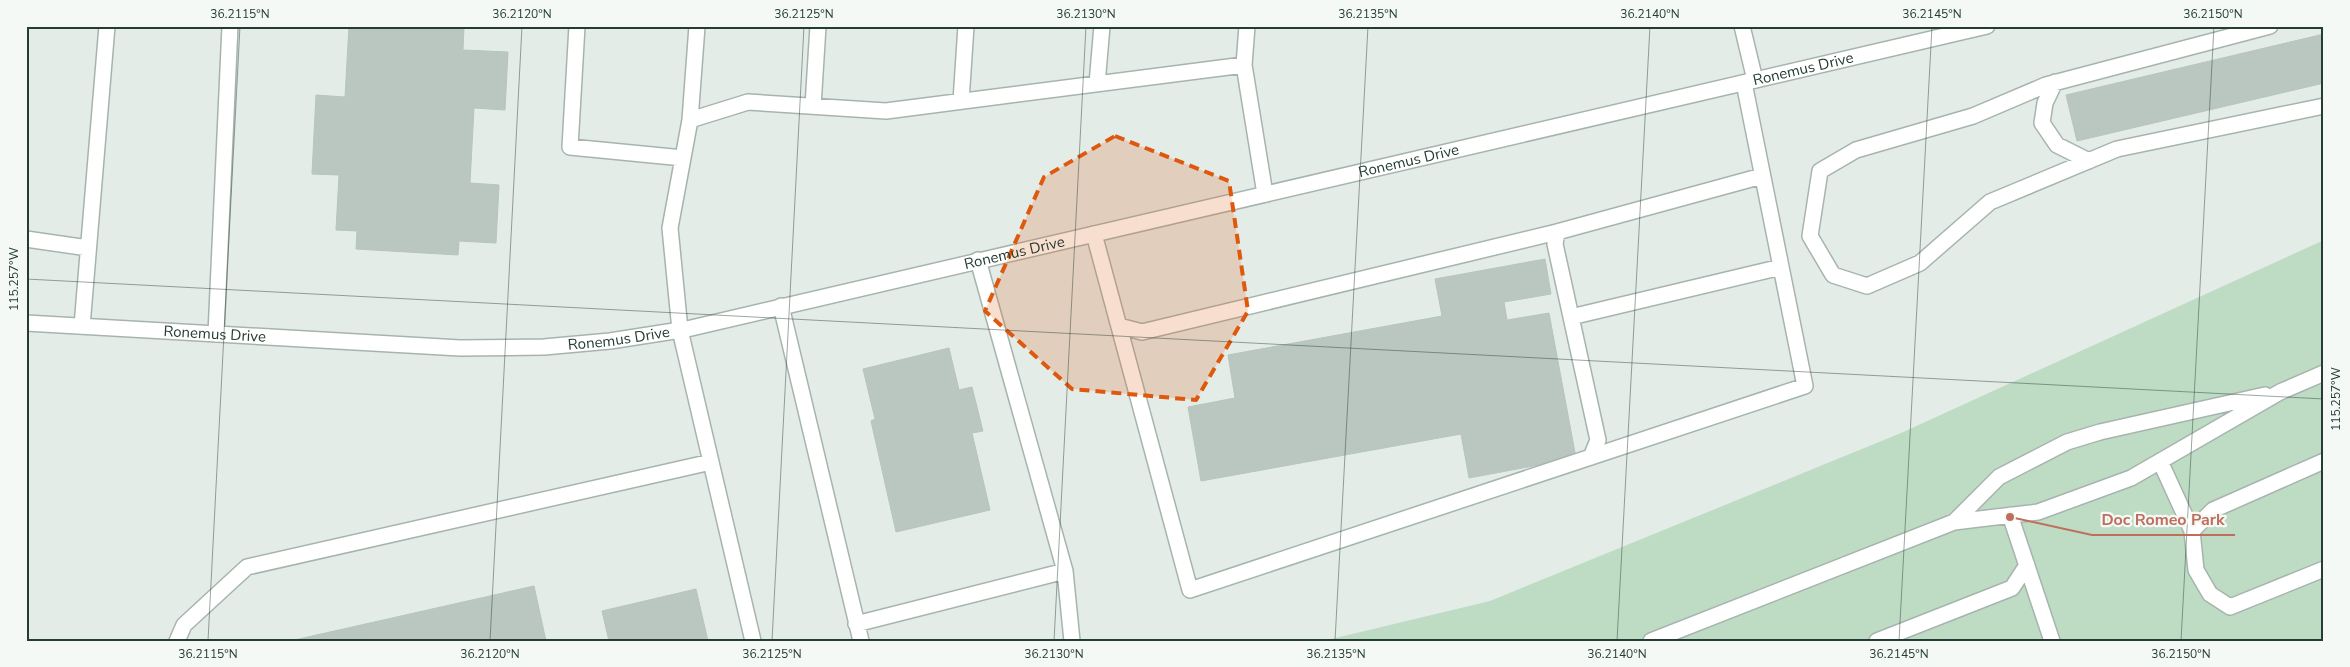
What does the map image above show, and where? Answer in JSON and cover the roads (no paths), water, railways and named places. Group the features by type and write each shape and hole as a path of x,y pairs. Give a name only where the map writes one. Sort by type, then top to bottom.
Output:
{"street":[{"path":"82,326 107,26"},
{"path":"216,334 230,26"},
{"path":"577,26 570,147 683,158"},
{"path":"697,26 690,120 670,228 680,330 753,641"},
{"path":"813,106 818,26"},
{"path":"961,101 966,26"},
{"path":"1097,84 1102,26"},
{"path":"1248,26 1244,65 1265,194"},
{"path":"1094,234 1190,590 1805,386 1762,176 1742,26"},
{"name":"Ronemus Drive","path":"26,323 488,348 544,347 610,341 680,330 1987,26"},
{"path":"2270,26 2055,82 1973,116 1856,150 1820,171 1810,236 1833,275 1867,286 1920,263 1990,202 2117,149 2324,106"},
{"path":"690,120 748,102 886,111 1244,65"},
{"path":"2055,82 2045,103 2042,123 2057,145 2089,161"},
{"path":"1119,326 1142,332 1557,232 1762,176"},
{"path":"1557,232 1555,244 1598,440 1591,457"},
{"path":"26,240 88,248"},
{"path":"978,260 1064,571 1072,641"},
{"path":"1571,317 1781,267"},
{"path":"781,306 861,641"},
{"path":"1650,641 1954,522 2038,512 2131,478 2280,392 2324,373"},
{"path":"1954,522 1999,476 2067,442 2100,432 2280,392"},
{"path":"2160,461 2192,530 2196,570 2210,594 2230,607 2324,569"},
{"path":"2192,530 2213,510 2324,461"},
{"path":"177,641 184,624 247,567 710,462"},
{"path":"2010,515 2052,641"},
{"path":"1877,641 2012,588 2027,565"},
{"path":"856,624 1064,571"}],"place":[{"name":"Doc Romeo Park","path":"2010,517"}]}
